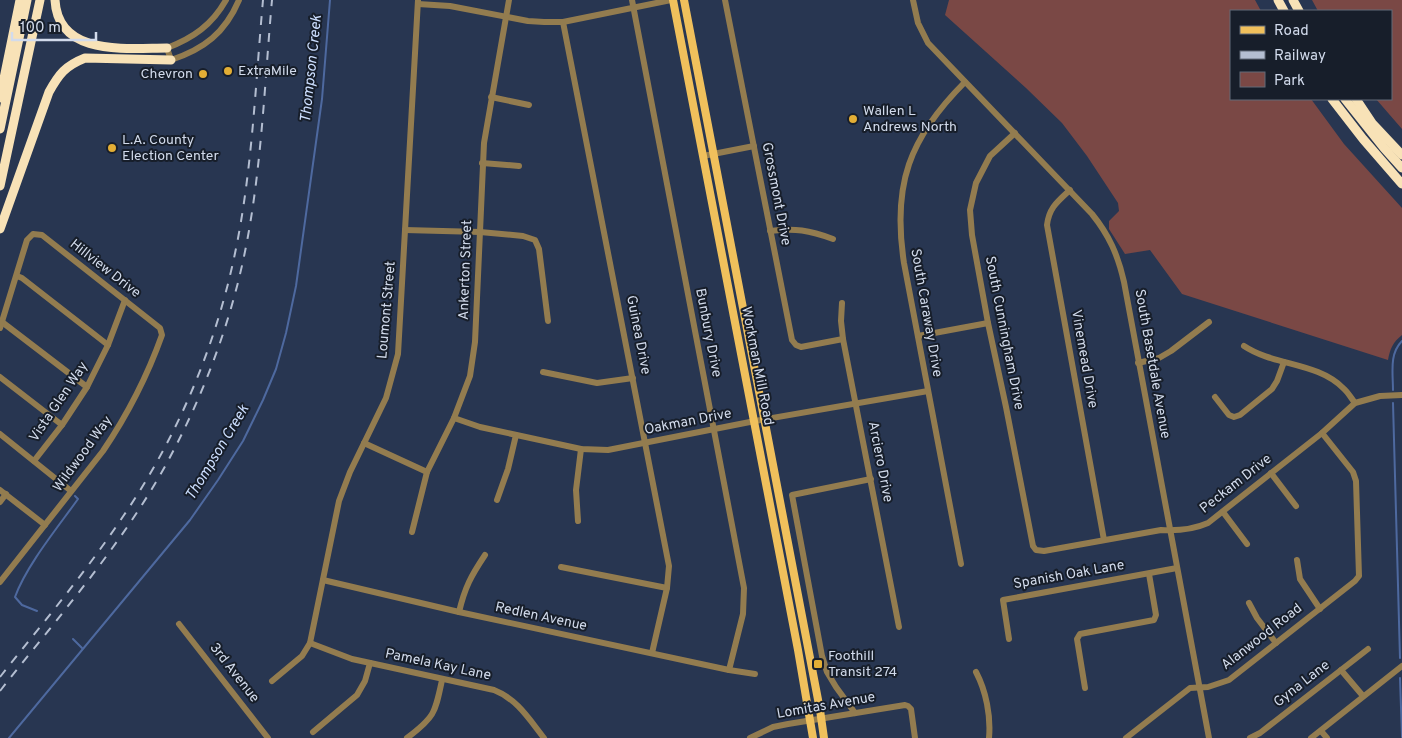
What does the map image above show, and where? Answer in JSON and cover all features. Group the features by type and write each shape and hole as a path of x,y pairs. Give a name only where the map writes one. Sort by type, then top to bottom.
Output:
{"highway":[{"path":"0,98 20,0"},
{"path":"0,129 27,0"},
{"path":"0,186 40,0"},
{"path":"55,0 58,17 62,24 77,38 86,43 102,47 167,48"},
{"path":"0,229 49,92 58,75 72,63 85,58 171,60"},
{"path":"1333,100 1402,184"},
{"path":"1340,100 1370,140 1402,175"},
{"path":"1347,100 1402,168"},
{"path":"1357,100 1372,123 1402,155"}],"main road":[{"name":"Workman Mill Road","path":"672,0 754,421 813,738"},
{"name":"Workman Mill Road","path":"684,0 824,738"}],"street":[{"path":"226,0 220,11 205,28 188,40 167,48 171,60 198,49 214,38 233,14 239,0"},
{"name":"Ankerton Street","path":"412,532 427,472 454,418 470,376 475,342 484,143 510,0"},
{"name":"Bunbury Drive","path":"632,0 744,588 744,614 729,670"},
{"path":"418,2 506,17 544,22 563,22 672,0"},
{"name":"Grossmont Drive","path":"725,0 792,340 801,347 843,339"},
{"name":"South Basetdale Avenue","path":"912,0 923,34 942,58 1070,190 1104,228 1112,243 1119,261 1209,738"},
{"name":"Loumont Street","path":"272,681 302,656 310,643 339,501 386,398 398,354 416,66 418,2"},
{"name":"Guinea Drive","path":"563,22 634,378 669,566 667,588 652,653"},
{"name":"South Caraway Drive","path":"961,564 901,243 899,214 903,183 914,150 942,108 965,82"},
{"path":"492,96 529,105"},
{"name":"South Cunningham Drive","path":"1015,133 990,156 976,183 970,210 972,235 988,323 1032,546 1036,550"},
{"path":"703,156 754,146"},
{"path":"482,163 519,166"},
{"name":"Vinemead Drive","path":"1070,190 1055,204 1048,214 1047,225 1104,540"},
{"path":"770,231 802,229 833,239"},
{"path":"405,230 480,232 523,236 534,240 539,248 548,321"},
{"name":"Hillview Drive","path":"17,276 27,240 33,234 42,236 160,328"},
{"path":"87,387 1,325 17,276 108,344"},
{"name":"Vista Glen Way","path":"34,461 62,425 87,387 108,344 125,300"},
{"name":"Arciero Drive","path":"842,302 841,321 843,339 899,627"},
{"path":"1138,363 1165,355 1209,322"},
{"path":"918,336 988,323"},
{"name":"Wildwood Way","path":"0,582 103,451 134,401 153,360 162,335 160,328"},
{"path":"1244,346 1254,352 1322,374 1343,388 1355,403"},
{"path":"1216,396 1229,414 1234,417 1240,415 1272,389 1284,362"},
{"path":"543,372 597,383 634,378"},
{"path":"0,377 62,425"},
{"name":"Oakman Drive","path":"454,418 480,427 581,449 608,450 754,421 928,391"},
{"name":"Peckam Drive","path":"1036,550 1044,551 1161,530 1179,531 1208,524 1322,433 1355,403 1380,396 1402,395"},
{"name":"Alanwood Road","path":"1126,738 1190,688 1208,687 1229,680 1359,576 1356,481 1353,472 1322,433"},
{"path":"0,434 72,491"},
{"path":"496,500 508,469 516,435"},
{"path":"364,443 427,472"},
{"path":"578,521 576,490 581,449"},
{"path":"1271,473 1296,506"},
{"path":"855,713 827,672 822,656 792,495 871,479"},
{"path":"0,490 45,525"},
{"path":"0,502 6,494"},
{"path":"1223,512 1247,544"},
{"path":"460,612 470,577 485,555"},
{"path":"1297,560 1300,579 1320,609"},
{"path":"561,567 667,588"},
{"name":"Spanish Oak Lane","path":"1009,639 1003,600 1177,568"},
{"path":"1085,688 1077,639 1080,634 1154,620 1156,615 1149,574"},
{"name":"Redlen Avenue","path":"322,580 460,612 755,674"},
{"path":"1249,603 1257,618 1276,643"},
{"name":"3rd Avenue","path":"179,624 268,738"},
{"name":"Pamela Kay Lane","path":"310,643 337,655 442,680 494,690 515,702 544,738"},
{"name":"Gyna Lane","path":"1250,738 1260,733 1368,649"},
{"path":"313,732 357,695 365,681 370,663"},
{"path":"1311,738 1402,666"},
{"path":"1341,670 1364,696"},
{"path":"976,672 982,683 989,716 989,738"},
{"path":"408,738 426,724 435,709 442,680"},
{"name":"Lomitas Avenue","path":"750,738 773,727 821,718 908,706 911,709 915,738"},
{"path":"1321,731 1326,738"}],"green space":[{"path":"949,0 1255,0 1260,10 1230,10 1230,100 1312,100 1344,144 1402,208 1402,335 1392,346 1388,360 1182,294 1150,250 1125,254 1109,229 1109,221 1119,211 1118,203 1087,156 1062,123 945,15"},
{"path":"1312,0 1402,0 1402,129 1377,100 1392,100 1392,10 1317,10"}],"waterway":[{"name":"Thompson Creek","path":"9,738 190,520 243,441 263,400 276,369 296,286 322,99 330,0"},
{"path":"1393,390 1393,358 1402,341"},
{"path":"1393,403 1400,658"},
{"path":"37,611 22,605 15,597 34,560 78,499 75,496"},
{"path":"73,639 82,648"},
{"path":"1400,678 1402,737"}],"railway":[{"path":"0,677 79,577 124,515 160,457 190,396 224,300 239,234 252,134 263,0"},
{"path":"0,691 89,579 132,520 169,459 207,379 235,294 253,207 260,148 272,0"}],"place":[{"name":"ExtraMile","path":"228,71"},
{"name":"Chevron","path":"203,74"},
{"name":"Wallen L Andrews North","path":"853,119"},
{"name":"L.A. County Election Center","path":"112,148"},
{"name":"Foothill Transit 274","path":"818,664"}]}
